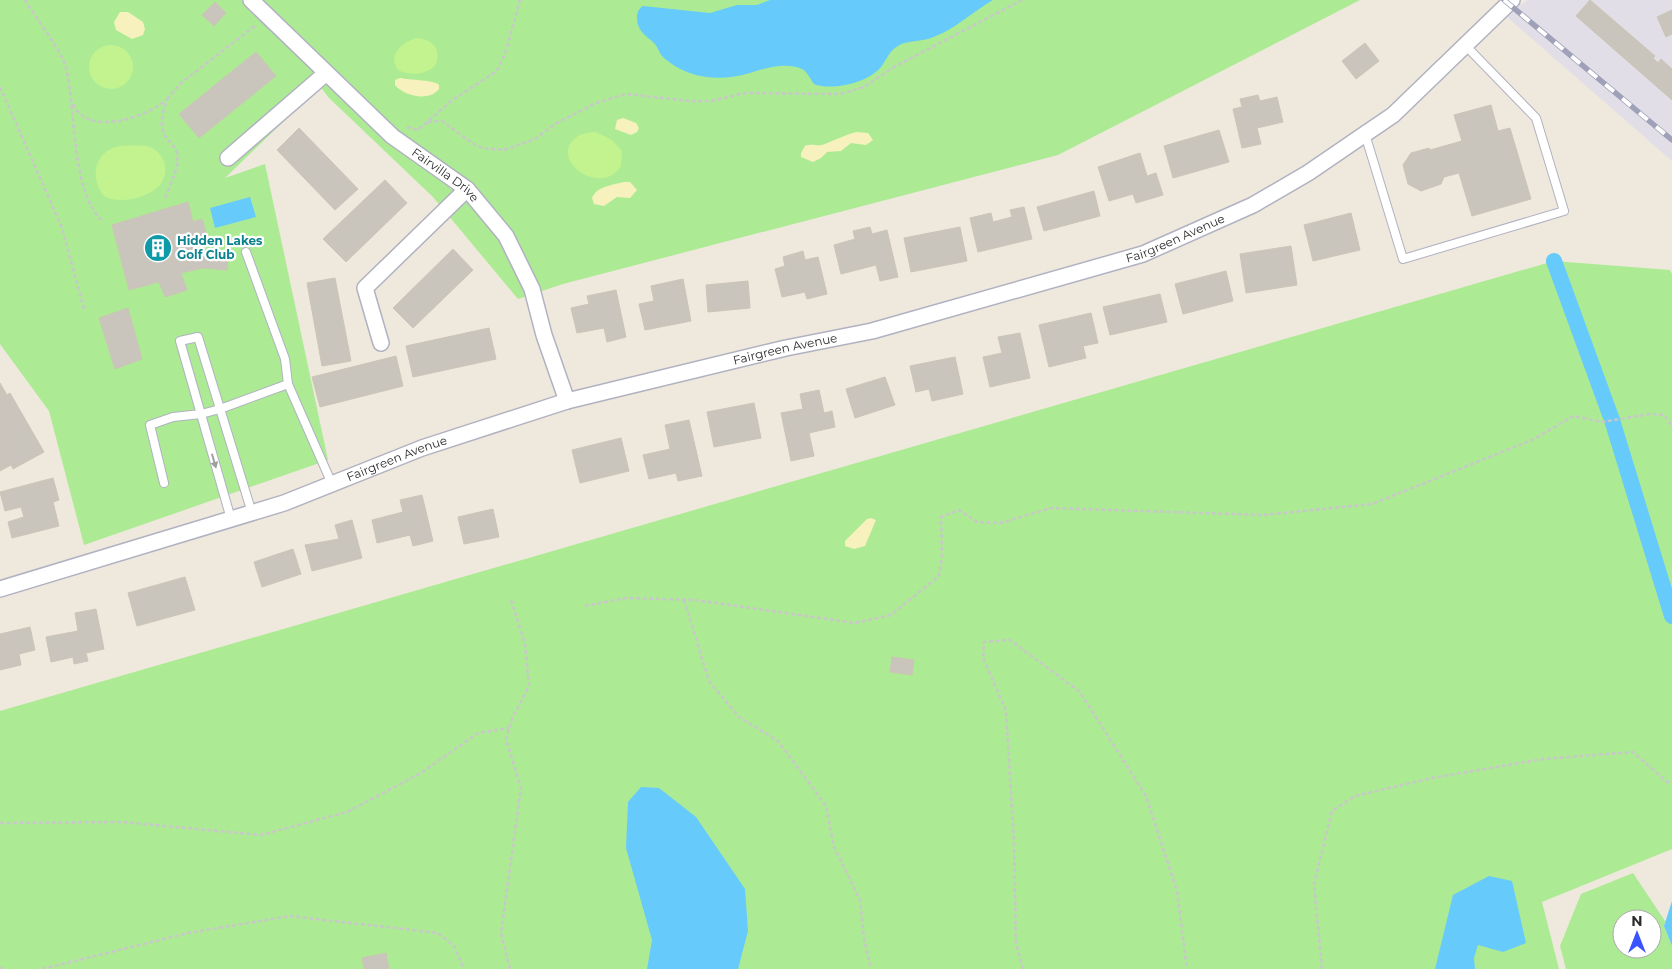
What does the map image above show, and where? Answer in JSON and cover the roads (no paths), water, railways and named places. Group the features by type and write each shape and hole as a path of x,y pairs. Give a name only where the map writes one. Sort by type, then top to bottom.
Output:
{"street":[{"name":"Fairvilla Drive","path":"251,0 325,74 392,136 467,189 506,236 532,289 544,336 568,401"},
{"name":"Fairgreen Avenue","path":"1,586 252,513 422,448 568,401 786,348 872,331 1143,254 1253,205 1308,173 1393,115 1512,0"},
{"path":"228,158 325,74"},
{"path":"381,343 365,288 467,189"}],"lane":[{"path":"1365,134 1403,259 1564,211 1536,118 1465,45"},
{"path":"246,252 285,359 288,384 332,484"},
{"path":"231,519 180,340 198,337 252,513"},
{"path":"164,483 150,425 173,417 201,414 220,409 288,384"}],"water":[{"path":"770,0 993,0 939,35 898,46 890,53 881,67 868,77 849,84 830,87 814,84 804,70 789,66 769,68 739,76 716,78 694,74 673,65 664,58 655,44 642,32 637,22 638,11 643,6 710,13 737,5 757,5"},
{"path":"250,197 256,217 215,228 210,208"},
{"path":"641,787 659,788 696,817 745,889 748,931 738,969 647,969 652,940 626,848 628,802"},
{"path":"1489,876 1512,881 1526,943 1503,952 1478,945 1474,958 1475,969 1435,969 1453,895"},
{"path":"1672,901 1672,946 1664,926"}],"waterway":[{"path":"1554,261 1612,420 1672,616"}],"railway":[{"path":"1504,0 1672,140"}],"place":[{"name":"Hidden Lakes Golf Club","path":"158,248"}]}
